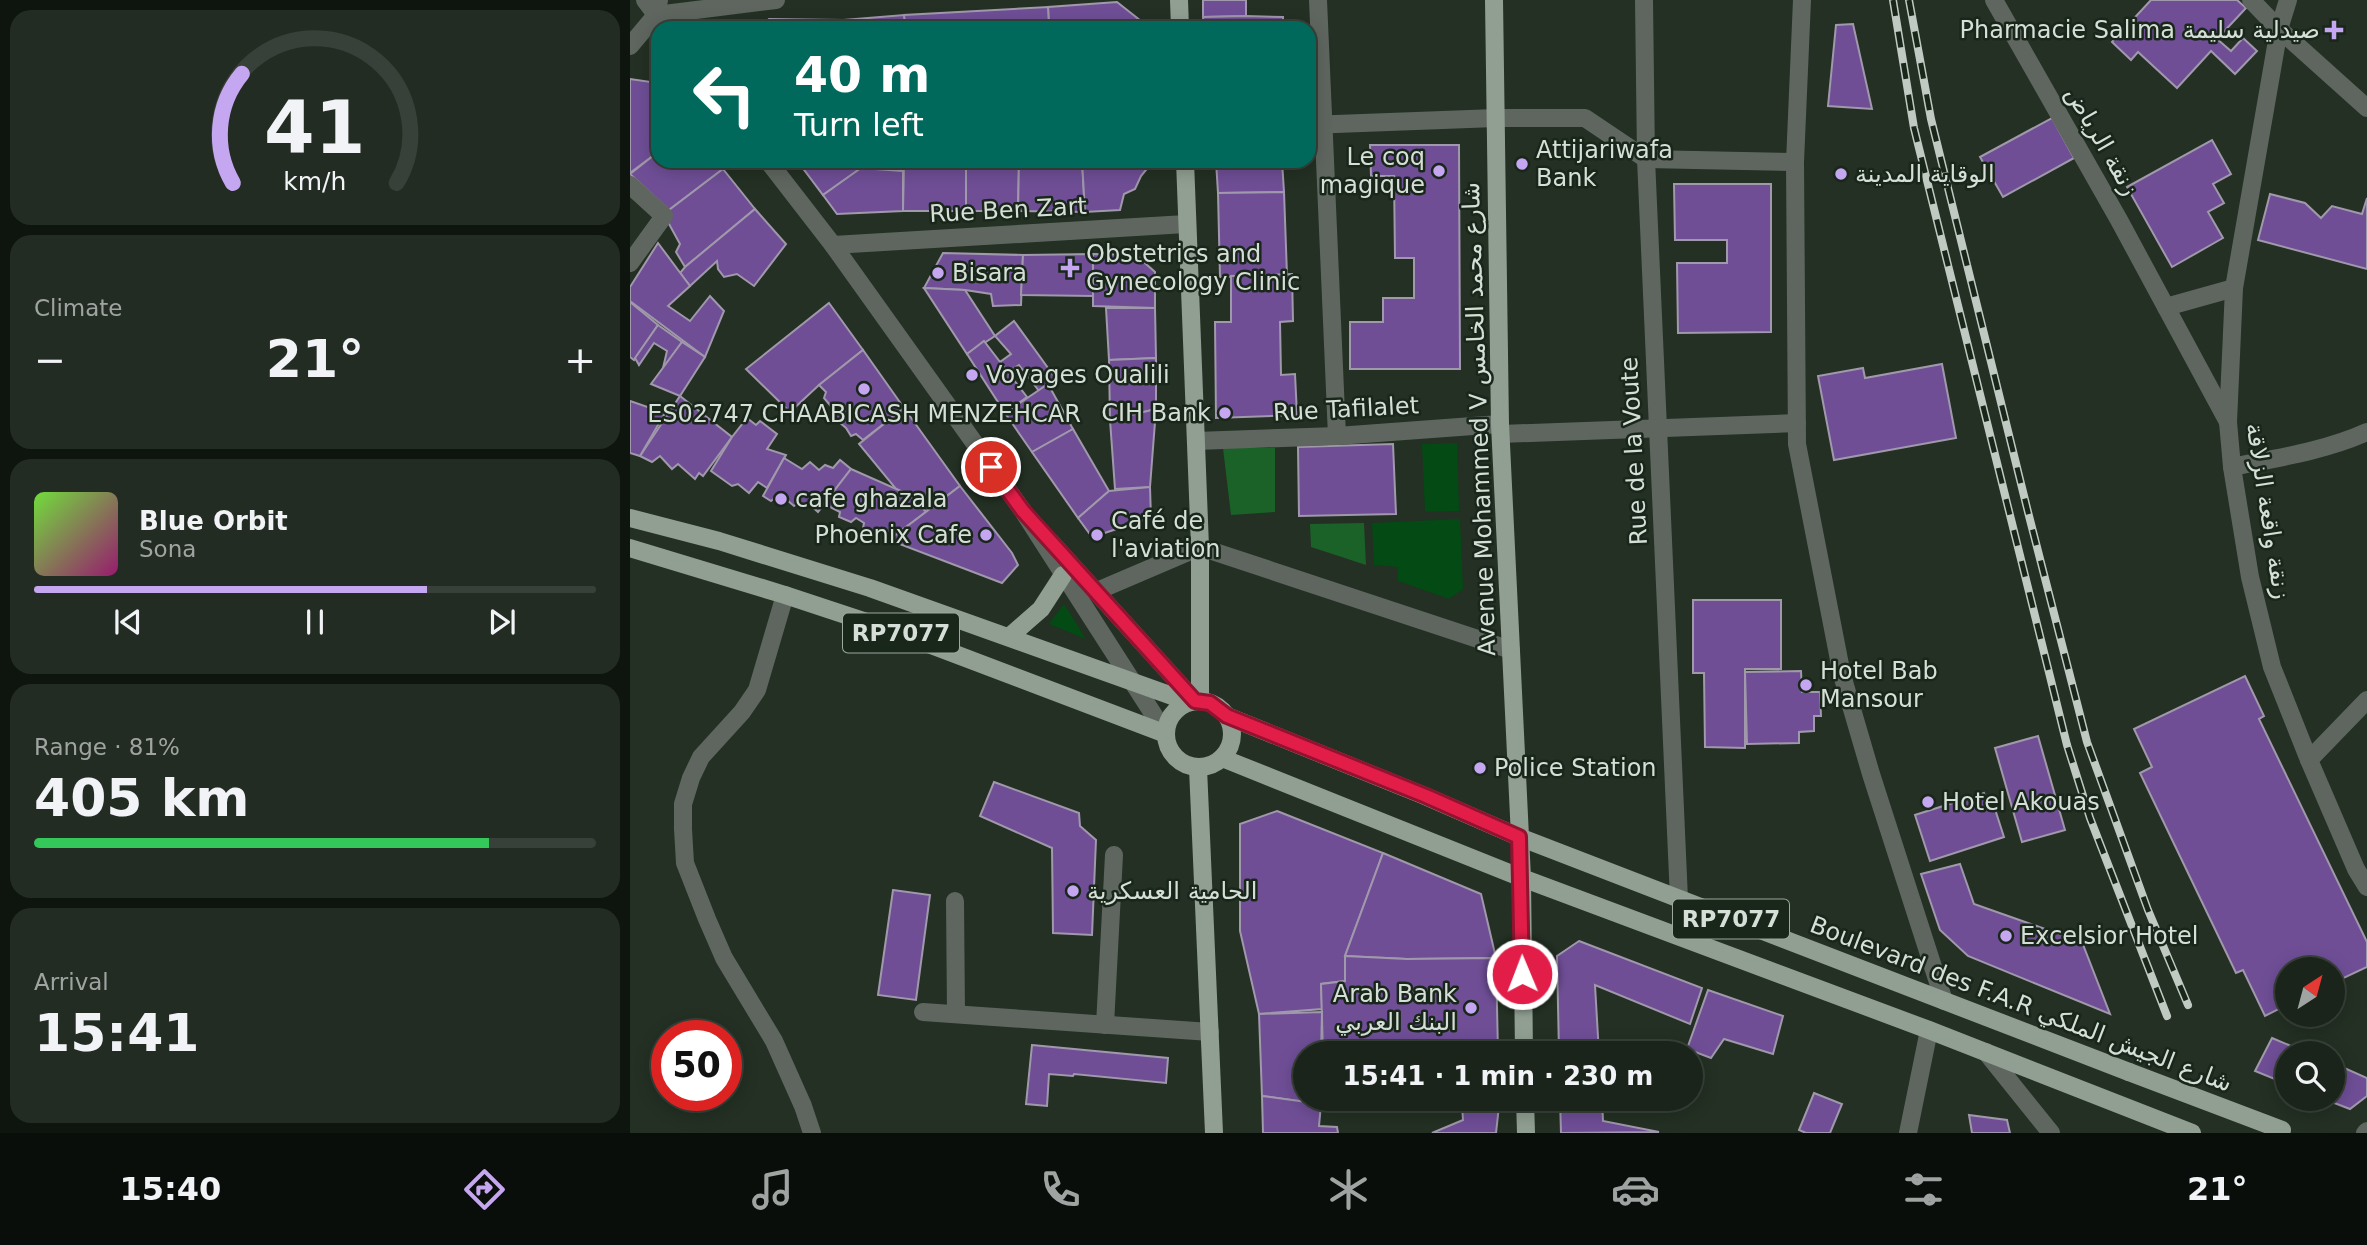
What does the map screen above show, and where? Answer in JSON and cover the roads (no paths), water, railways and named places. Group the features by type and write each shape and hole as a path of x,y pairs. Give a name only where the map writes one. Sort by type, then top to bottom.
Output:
{"main road":[{"path":"1179,0 1180,21"},
{"name":"Avenue Mohammed V شارع محمد الخامس","path":"1494,0 1500,429 1522,878 1524,1041"},
{"path":"1185,168 1200,547 1194,702 1172,714 1166,734 1171,753 1188,766 1198,768 1215,764 1231,743 1232,734 1227,716"},
{"name":"RP7077","path":"630,518 732,545 935,610 1194,702 1210,703 1227,716"},
{"name":"RP7077","path":"630,548 939,646 1166,734"},
{"path":"1009,637 1041,610 1063,575"},
{"name":"Boulevard des F.A.R شارع الجيش الملكي","path":"1227,716 1426,796 1519,837 2286,1131"},
{"name":"RP7077","path":"1222,758 1522,878 1986,1052 2192,1133"},
{"path":"1198,768 1214,1133"},
{"path":"1525,1111 1526,1133"}],"street":[{"path":"630,46 657,11 776,0"},
{"path":"1318,0 1316,125 1337,436"},
{"name":"Rue de la Voute","path":"1644,0 1646,159 1679,899"},
{"path":"1802,0 1796,162 1797,444 1842,675 1944,1001"},
{"name":"زنقة الرياض","path":"1994,0 2228,422"},
{"path":"2251,0 2279,29 2367,108"},
{"path":"2274,0 2279,29"},
{"name":"زنقة واقعة الزلاقة","path":"2288,0 2279,29 2234,288 2228,422 2232,467 2250,577 2272,667 2309,760 2367,887"},
{"path":"1316,125 1496,118 1585,118 1646,159 1796,162"},
{"path":"773,168 833,245 1023,511 1166,734"},
{"path":"630,185 664,216 630,263"},
{"name":"Rue Ben Zart","path":"833,245 1186,224"},
{"path":"2166,307 2234,288"},
{"name":"Rue Tafilalet","path":"1196,441 1500,429 1658,428 1797,423"},
{"path":"2232,467 2289,456 2352,439 2367,432"},
{"path":"1023,511 1194,702"},
{"path":"1097,591 1200,547 1510,650"},
{"path":"785,595 757,690 743,712 701,757 691,778 683,804 683,829 685,863 724,958 774,1041 812,1133"},
{"path":"2309,760 2367,699"},
{"path":"1104,1025 1114,855"},
{"path":"955,901 956,1014"},
{"path":"923,1012 1210,1032"},
{"path":"1908,1133 1928,1030"},
{"path":"1986,1052 2051,1133"}],"railway":[{"path":"1893,0 1914,128 2067,745 2090,818 2167,1016"},
{"path":"1909,0 1931,119 2087,742 2148,910 2188,1005"}],"place":[{"name":"Pharmacie Salima صيدلية سليمة","path":"2334,30"},
{"name":"Attijariwafa Bank","path":"1522,164"},
{"name":"Le coq magique","path":"1439,171"},
{"name":"الوقاية المدينة","path":"1841,174"},
{"name":"Obstetrics and Gynecology Clinic","path":"1070,268"},
{"name":"Bisara","path":"938,273"},
{"name":"Voyages Oualili","path":"972,375"},
{"name":"ES02747 CHAABICASH MENZEHCAR","path":"864,389"},
{"name":"CIH Bank","path":"1225,413"},
{"name":"cafe ghazala","path":"781,499"},
{"name":"Phoenix Cafe","path":"986,535"},
{"name":"Café de l'aviation","path":"1097,535"},
{"name":"Hotel Bab Mansour","path":"1806,685"},
{"name":"Police Station","path":"1480,768"},
{"name":"Hotel Akouas","path":"1928,802"},
{"name":"الحامية العسكرية","path":"1073,891"},
{"name":"Excelsior Hotel","path":"2006,936"},
{"name":"Arab Bank البنك العربي","path":"1471,1008"}]}
